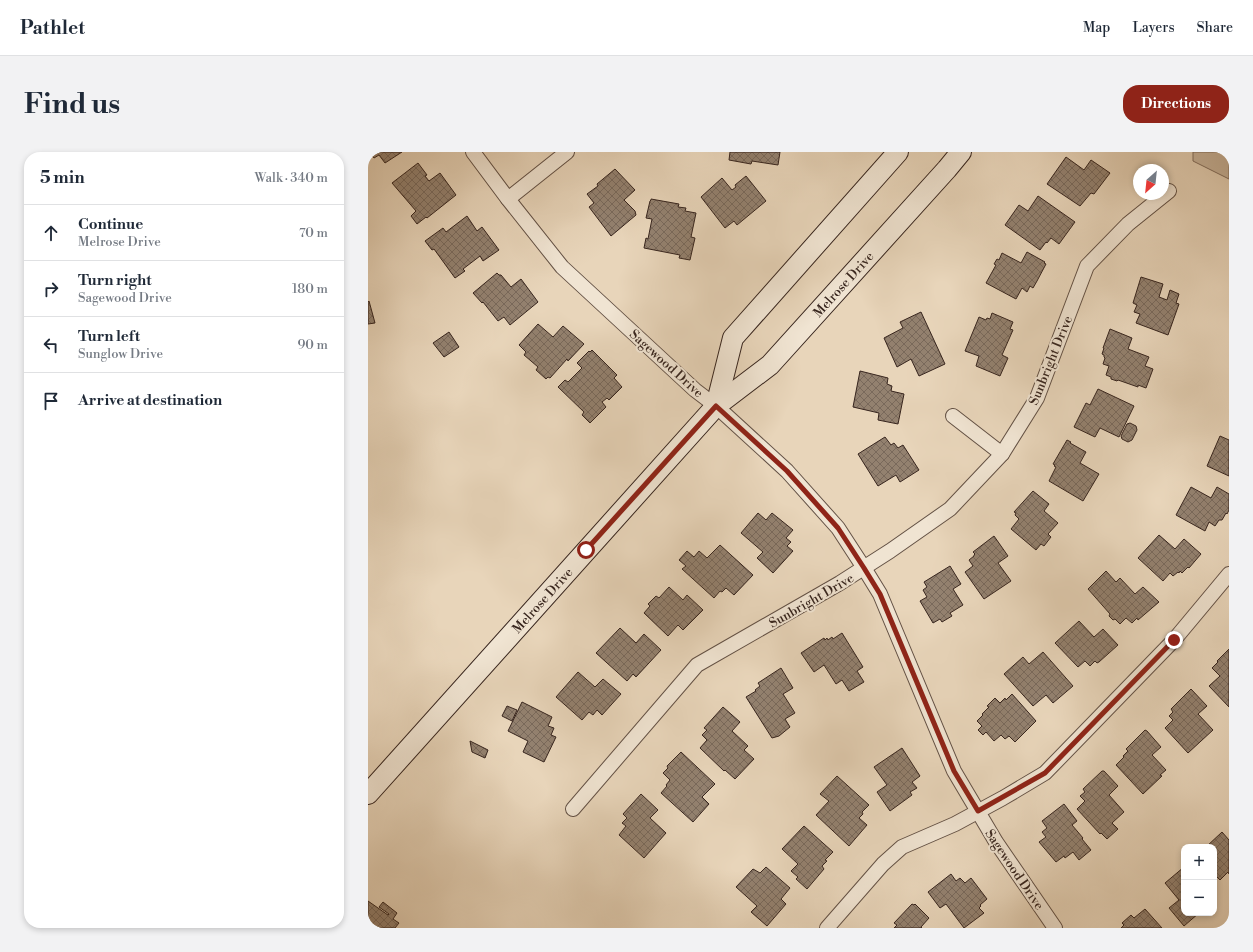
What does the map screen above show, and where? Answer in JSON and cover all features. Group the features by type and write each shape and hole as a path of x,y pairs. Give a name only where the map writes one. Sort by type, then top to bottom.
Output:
{"main road":[{"name":"Melrose Drive","path":"716,406 733,338 898,152"},
{"name":"Melrose Drive","path":"368,794 716,406 770,365 961,152"}],"street":[{"name":"Sagewood Drive","path":"474,152 508,199 562,267 695,390 716,406 787,471 838,528 880,594 954,771 996,842 1055,928"},
{"path":"508,199 567,152"},
{"name":"Sunbright Drive","path":"573,809 697,665 840,583 890,551 950,509 1002,454 1037,398 1087,266 1128,224 1158,200"},
{"path":"953,416 1002,454"},
{"path":"827,928 883,864 902,847 955,824 1045,773 1174,640 1229,574"}],"shaded area":[{"path":"1193,152 1229,152 1229,179 1193,161"}],"building":[{"path":"369,152 402,152 385,163 379,155 374,158"},
{"path":"730,152 780,152 778,165 752,161 751,164 729,160"},
{"path":"1066,157 1084,170 1091,160 1110,173 1094,194 1091,193 1080,206 1047,184"},
{"path":"418,163 427,175 425,176 429,181 440,173 456,195 417,224 411,216 416,211 392,183"},
{"path":"615,169 635,190 624,200 635,211 636,215 611,236 589,207 594,203 587,194 598,186 597,184"},
{"path":"746,176 766,201 737,225 734,221 725,228 701,197 722,178 732,190 736,187 735,185"},
{"path":"1038,196 1075,222 1059,244 1051,238 1040,250 1005,225 1019,205 1028,211"},
{"path":"651,199 679,204 678,207 686,208 685,211 696,213 691,237 695,238 690,260 679,258 680,255 644,248 646,238 648,239 652,219 646,218"},
{"path":"467,216 477,231 482,227 499,250 483,261 480,256 463,269 465,271 455,278 434,249 432,250 425,241 443,228 446,232"},
{"path":"1027,252 1046,264 1033,288 1030,286 1027,292 1022,288 1016,299 986,283 996,265 994,264 997,259 999,260 1002,253 1021,263"},
{"path":"497,273 501,275 511,287 521,279 538,302 510,325 504,317 498,321 483,302 482,303 473,293"},
{"path":"1141,277 1163,284 1159,297 1167,300 1170,290 1179,294 1176,303 1179,304 1168,335 1136,323 1140,314 1134,312 1137,305 1133,303"},
{"path":"369,301 375,323 368,324 368,302"},
{"path":"921,312 945,364 919,376 911,359 897,367 884,338 903,328 900,322"},
{"path":"992,313 1013,322 1010,329 1013,330 1002,355 1008,358 1000,376 976,366 979,356 965,351 979,317 986,320 987,318 990,319"},
{"path":"538,324 553,337 563,326 584,344 568,361 567,359 550,378 548,377 546,379 536,370 538,367 524,355 526,352 519,345"},
{"path":"1110,329 1132,338 1128,349 1149,357 1145,366 1153,369 1146,388 1138,385 1138,387 1118,380 1117,381 1106,375 1109,366 1103,364 1105,358 1102,354"},
{"path":"449,332 459,347 444,357 433,343"},
{"path":"592,350 617,375 614,378 622,387 609,400 607,398 602,402 606,407 590,423 582,415 584,412 558,387 565,380 568,382 582,368 577,363 589,351 590,352"},
{"path":"860,371 888,378 887,384 892,386 891,391 904,394 898,424 878,420 879,413 853,407"},
{"path":"1098,389 1134,406 1119,437 1100,428 1095,437 1074,427 1086,403 1090,405"},
{"path":"1130,423 1136,426 1137,430 1132,440 1128,442 1122,439 1121,436 1127,424"},
{"path":"1220,436 1229,440 1229,476 1207,466"},
{"path":"885,437 891,445 894,443 898,448 903,445 919,470 900,482 896,475 878,486 858,454"},
{"path":"1067,440 1086,452 1080,463 1099,474 1083,501 1049,481 1056,467 1053,464"},
{"path":"1191,487 1211,498 1217,487 1229,494 1229,510 1227,514 1226,513 1222,520 1219,520 1215,526 1209,522 1205,531 1176,515"},
{"path":"1033,491 1049,504 1044,511 1058,523 1048,534 1051,537 1044,546 1041,544 1036,550 1011,529 1019,519 1014,512"},
{"path":"758,513 766,520 772,513 793,530 786,538 791,542 787,546 793,551 773,573 757,558 763,552 741,533"},
{"path":"1159,535 1175,549 1184,539 1201,554 1189,568 1188,567 1182,573 1180,571 1173,576 1170,573 1163,581 1138,558"},
{"path":"994,536 1008,556 998,563 1011,581 984,599 965,572 973,566 969,560 975,554 973,552"},
{"path":"720,545 753,575 734,595 726,588 722,592 720,591 714,598 682,569 686,566 679,560 687,551 694,557 699,551 707,558"},
{"path":"950,566 961,584 953,589 963,605 950,613 952,616 942,622 940,619 933,623 920,601 927,597 923,590 927,587 924,582"},
{"path":"1106,571 1116,582 1120,578 1135,594 1143,587 1159,602 1138,620 1137,618 1132,623 1126,618 1120,624 1115,619 1113,620 1109,616 1110,614 1088,589"},
{"path":"669,587 683,600 687,595 703,610 683,630 678,625 668,636 644,613 650,606 648,604 656,596 659,598"},
{"path":"1079,621 1094,637 1103,629 1118,645 1099,662 1097,663 1095,661 1090,666 1085,661 1078,667 1055,643"},
{"path":"620,628 636,643 644,634 661,650 636,677 633,674 627,681 596,653"},
{"path":"842,633 863,667 857,671 864,682 849,691 842,680 836,684 824,665 814,672 801,653 824,638 825,640 827,638 828,640 832,637 833,639"},
{"path":"1229,649 1229,707 1209,686 1220,676 1212,668"},
{"path":"1043,652 1073,686 1053,703 1046,695 1033,706 1004,674 1023,657 1029,664"},
{"path":"781,668 793,688 783,694 795,713 785,719 790,727 779,736 772,738 746,697 756,691 755,690 760,686 758,683"},
{"path":"578,672 595,687 603,679 621,694 602,715 597,710 593,715 589,712 582,720 556,697"},
{"path":"1191,689 1207,706 1198,714 1213,730 1188,753 1165,728 1173,720 1169,716 1173,712 1171,709"},
{"path":"1012,694 1036,721 1015,742 1009,736 1005,739 1001,735 994,741 986,732 983,735 978,730 982,726 977,721 989,707 987,706 995,698 1000,703"},
{"path":"522,702 552,717 548,726 554,728 551,735 556,737 544,762 523,752 528,741 508,731"},
{"path":"507,706 517,710 512,721 502,716"},
{"path":"723,707 740,722 732,731 748,746 744,750 754,759 735,779 725,770 724,771 700,748 707,740 702,735 707,730 704,728"},
{"path":"1145,730 1161,747 1152,755 1166,770 1160,775 1162,776 1143,794 1116,765 1128,751 1126,749"},
{"path":"470,741 488,750 485,758 472,752"},
{"path":"902,748 920,776 912,782 917,788 910,792 912,795 890,811 877,792 887,785 874,767"},
{"path":"681,752 715,784 702,797 709,804 693,822 661,793 670,780 663,773 668,768 667,766"},
{"path":"1102,771 1104,771 1118,786 1109,795 1124,812 1112,823 1118,829 1107,839 1101,833 1100,834 1077,809 1085,801 1080,796 1085,792 1083,789"},
{"path":"837,776 869,805 862,812 863,814 859,818 867,825 849,846 816,815 829,801 820,794"},
{"path":"641,794 658,810 650,818 666,833 644,858 619,835 626,826 622,823 627,818 623,814"},
{"path":"1064,804 1077,821 1072,825 1091,850 1079,860 1073,852 1056,862 1039,842 1046,837 1042,832 1047,828 1042,821"},
{"path":"804,826 833,852 825,860 827,861 822,866 824,869 807,889 796,879 798,877 791,871 798,864 782,849"},
{"path":"1222,832 1229,840 1229,874 1228,872 1220,880 1217,877 1217,844 1209,844"},
{"path":"766,867 790,888 781,899 786,904 767,926 751,912 757,906 736,887 753,869 760,873"},
{"path":"1181,870 1181,916 1196,916 1184,926 1169,908 1179,900 1165,883"},
{"path":"951,874 956,881 960,878 965,883 971,878 987,899 980,905 981,906 979,908 984,913 964,928 946,904 940,908 928,892"},
{"path":"368,901 388,915 389,914 379,907 383,902 397,913 393,919 399,923 395,928 368,928"},
{"path":"912,904 915,904 929,918 921,927 922,928 894,928 897,925 894,923"},
{"path":"1145,909 1162,928 1121,928 1124,925 1122,923 1131,915 1134,918"}],"route":[{"path":"586,550 716,406 787,471 838,528 864,568 880,594 954,771 978,811 1045,773 1174,640"}]}
